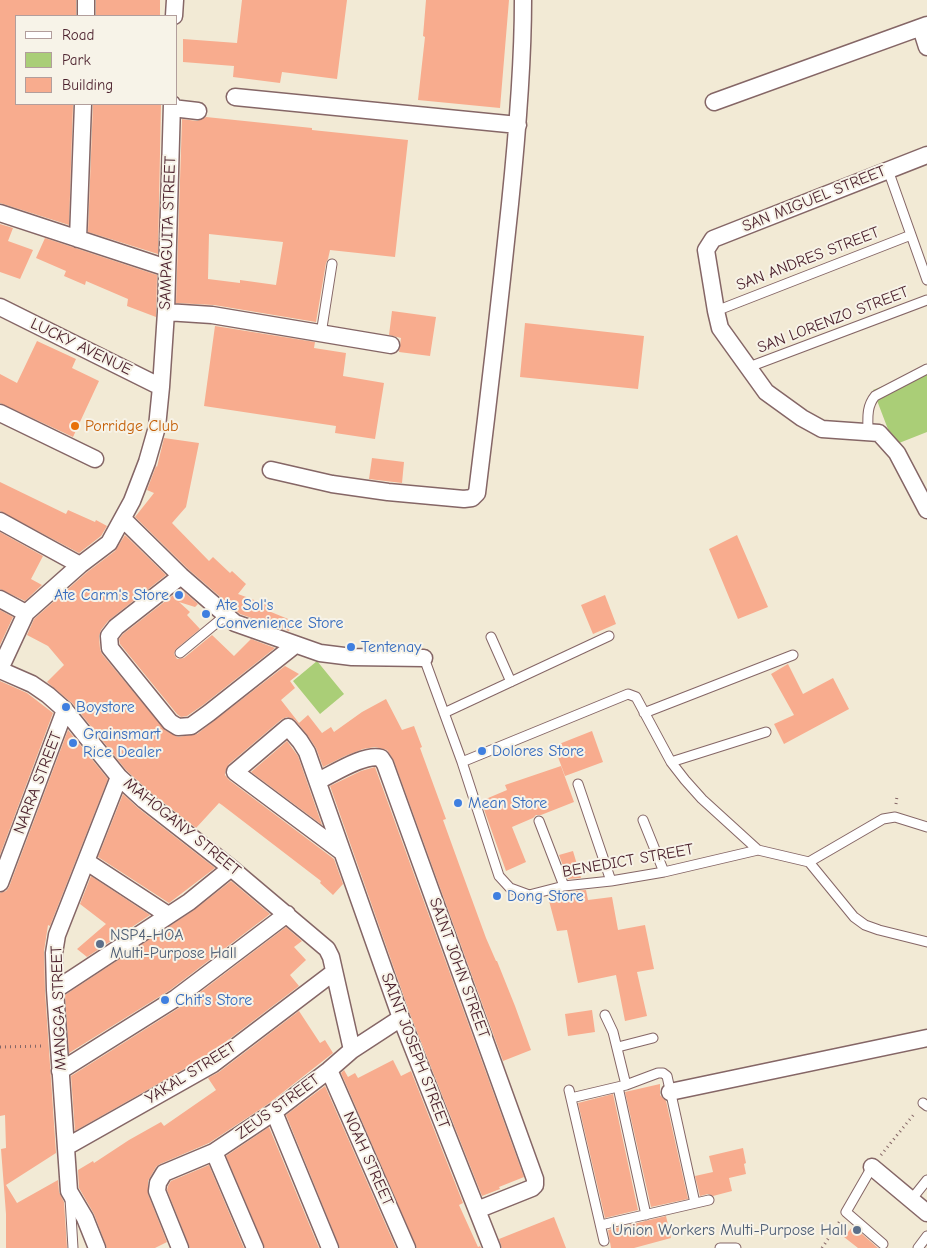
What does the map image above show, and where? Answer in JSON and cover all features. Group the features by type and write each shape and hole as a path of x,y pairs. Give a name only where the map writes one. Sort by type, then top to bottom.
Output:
{"street":[{"path":"86,0 86,15"},
{"path":"174,15 175,0"},
{"path":"271,470 332,484 388,492 464,499 472,498 477,493 504,269 518,125 523,53 523,0"},
{"path":"714,102 924,26 927,47"},
{"path":"234,97 518,125"},
{"path":"78,239 83,105"},
{"path":"172,106 198,111"},
{"name":"SAMPAGUITA STREET","path":"26,613 109,542 132,501 147,462 157,426 162,387 172,106"},
{"name":"SAN MIGUEL STREET","path":"716,311 706,250 713,239 927,155"},
{"path":"0,213 167,268"},
{"name":"LUCKY AVENUE","path":"0,307 162,387"},
{"path":"716,311 720,328 766,392 808,422 822,429 879,433 897,453 922,487 927,510"},
{"path":"166,312 212,315 391,345"},
{"path":"0,413 95,459"},
{"path":"123,519 180,576 235,623 320,653 352,657 424,658"},
{"path":"0,522 80,565"},
{"path":"180,576 116,627 109,636 110,648 170,722 178,727 191,726 295,645"},
{"path":"0,599 26,613 0,669"},
{"name":"MAHOGANY STREET","path":"0,669 32,684 48,695 65,710 119,777 144,800 231,868 327,949 331,957 352,1050"},
{"name":"NARRA STREET","path":"0,883 65,710"},
{"name":"SAINT JOSEPH STREET","path":"342,852 232,775 292,724 304,746 318,781 402,1018 492,1248"},
{"name":"SAINT JOHN STREET","path":"318,781 366,758 375,756 381,758 385,764 535,1179 535,1184 532,1188 477,1210"},
{"name":"MANGGA STREET","path":"97,1248 84,1218 69,1191 58,1046 54,953 57,935 119,777"},
{"path":"87,862 168,915"},
{"path":"55,990 189,902 231,868"},
{"path":"60,1071 176,998 287,914"},
{"name":"YAKAL STREET","path":"66,1147 213,1064 334,972"},
{"name":"ZEUS STREET","path":"180,1248 157,1192 158,1183 164,1173 214,1152 274,1112 352,1050 402,1018"},
{"path":"670,1092 927,1038"},
{"name":"NOAH STREET","path":"329,1070 407,1248"},
{"path":"274,1112 330,1248"},
{"path":"214,1152 255,1248"},
{"path":"872,1167 927,1213"}],"lane":[{"path":"888,170 927,280"},
{"name":"SAN ANDRES STREET","path":"716,311 911,235"},
{"path":"321,334 332,264"},
{"name":"SAN LORENZO STREET","path":"749,367 927,300"},
{"path":"868,432 868,411 870,402 875,396 927,369"},
{"path":"180,653 226,615"},
{"path":"444,713 609,636"},
{"path":"491,637 511,682"},
{"path":"644,713 793,655"},
{"name":"BENEDICT STREET","path":"424,658 462,762 499,876 510,888 529,895 564,886 611,881 664,872 758,850"},
{"path":"462,762 628,694 636,697 671,762 702,799 758,850 809,862 854,917 865,925 927,942"},
{"path":"671,762 766,732"},
{"path":"578,784 611,881"},
{"path":"809,862 883,818 895,817 927,827"},
{"path":"644,820 664,872"},
{"path":"539,821 564,886"},
{"path":"605,1015 618,1047 622,1086 646,1214"},
{"path":"618,1047 653,1038"},
{"path":"604,1242 570,1094 622,1086 658,1073 663,1073 667,1076 695,1203"},
{"path":"872,1167 846,1212 883,1246"},
{"path":"911,1200 927,1180"},
{"name":"MANGGA STREET","path":"69,1191 73,1248"},
{"path":"601,1225 709,1200"},
{"path":"918,1248 927,1236"},
{"path":"720,1248 736,1248"}],"path":[{"path":"0,1047 58,1046"},
{"path":"872,1167 925,1105"},
{"path":"822,1248 846,1212"}],"green space":[{"path":"927,369 927,432 894,445 873,390"},
{"path":"317,661 344,694 320,714 293,681"}],"building":[{"path":"0,0 76,0 76,15 15,15 15,105 73,105 69,225 0,203"},
{"path":"96,0 160,0 160,15 96,15"},
{"path":"242,0 347,0 337,79 282,72 280,83 233,77 234,66 183,62 183,39 237,43"},
{"path":"426,0 509,0 500,108 418,100 425,37 423,36"},
{"path":"93,105 161,105 158,254 88,232"},
{"path":"206,117 408,140 395,257 330,250 316,322 214,305 176,303 182,119 197,121","holes":["209,234 283,242 276,285 240,280 240,283 208,279"]},
{"path":"0,224 13,228 8,241 33,250 20,279 0,272"},
{"path":"45,238 157,275 156,317 127,306 128,299 86,281 85,285 64,276 66,271 36,258"},
{"path":"392,311 436,317 430,356 399,352 401,338 389,335"},
{"path":"525,323 644,336 638,389 520,377"},
{"path":"215,326 315,342 314,348 346,353 343,376 384,383 375,439 335,433 336,426 204,406"},
{"path":"37,341 76,359 72,368 99,381 73,437 0,403 0,374 17,383"},
{"path":"164,438 199,443 186,507 172,523 209,561 213,557 230,573 232,571 246,584 238,594 273,607 271,612 293,621 289,631 240,614 188,569 135,517 154,493 147,490 157,467"},
{"path":"372,458 404,462 402,483 369,479"},
{"path":"0,482 66,514 68,510 107,526 101,536 79,553 0,511"},
{"path":"0,532 43,556 31,579 42,585 25,601 0,589"},
{"path":"125,535 166,575 108,621 99,636 100,649 102,654 165,730 178,737 197,734 285,666 299,674 290,681 295,688 281,700 299,723 308,715 322,733 331,727 334,732 362,712 386,699 402,730 414,726 446,819 443,820 486,938 497,961 531,1050 503,1061 394,761 387,750 375,747 363,749 323,767 316,748 308,736 295,720 287,717 282,719 229,764 226,769 225,775 229,780 334,859 343,884 333,895 320,883 321,881 219,803 196,828 150,792 126,770 73,704 47,682 64,665 48,646 27,635 34,619 86,573 115,551"},
{"path":"737,535 768,607 738,619 709,549"},
{"path":"181,589 198,604 195,607 179,602 190,612 187,615 200,629 176,649 174,654 177,659 184,658 212,635 234,656 251,639 275,648 203,705 187,716 181,717 120,644 119,639"},
{"path":"605,595 616,624 593,634 581,605"},
{"path":"0,610 13,617 0,645"},
{"path":"788,664 803,694 833,678 849,709 784,744 774,724 794,715 771,674"},
{"path":"0,681 27,693 53,713 0,855"},
{"path":"68,730 108,779 50,926 48,925 44,951 56,1153 6,1185 17,1203 58,1180 59,1192 64,1202 67,1248 6,1248 6,1214 1,1149 6,1148 5,1115 0,1116 0,893 6,891 9,887"},
{"path":"592,731 603,762 565,776 554,746"},
{"path":"287,741 298,756 322,825 251,772"},
{"path":"561,766 574,802 541,815 536,815 512,827 526,862 506,871 481,801 507,790 505,785"},
{"path":"375,767 524,1177 482,1196 410,1014 330,786 361,771"},
{"path":"123,794 138,808 215,868 169,903 98,857"},
{"path":"573,851 581,878 568,879 559,855"},
{"path":"91,876 150,915 87,957 77,949 106,924 80,904"},
{"path":"231,881 270,914 170,990 69,1053 65,995 194,910"},
{"path":"586,890 588,900 612,897 618,930 645,925 654,969 637,972 647,1016 625,1021 616,975 578,983 567,930 557,931 548,897 565,892"},
{"path":"286,927 302,941 294,947 306,960 290,975 299,986 207,1056 75,1131 71,1076 182,1006"},
{"path":"592,1010 595,1032 568,1036 565,1014"},
{"path":"299,1011 320,1043 325,1040 333,1053 268,1104 209,1143 156,1167 148,1181 148,1194 167,1242 155,1248 107,1248 94,1214 79,1188 78,1170 93,1161 94,1163 161,1122 164,1126 216,1090 208,1078 219,1072"},
{"path":"393,1060 401,1076 411,1071 463,1203 459,1205 478,1247 480,1246 481,1248 417,1248 341,1073 344,1070 348,1077 355,1073 358,1078"},
{"path":"660,1084 660,1095 666,1101 688,1199 651,1207 625,1092"},
{"path":"325,1086 396,1248 340,1248 286,1115"},
{"path":"613,1094 638,1210 605,1218 578,1103"},
{"path":"269,1127 319,1248 265,1248 226,1156"},
{"path":"743,1148 746,1174 729,1178 732,1191 713,1196 708,1194 700,1196 695,1176 713,1172 709,1156"},
{"path":"209,1165 244,1248 190,1248 167,1190 171,1181"},
{"path":"666,1216 671,1238 634,1248 611,1248 608,1230"},
{"path":"554,1217 566,1248 502,1248 499,1239"},
{"name":"Union Workers Multi-Purpose Hall","path":"853,1226 878,1248 858,1248 844,1237"}],"place":[{"name":"Porridge Club","path":"75,426"},
{"name":"Ate Carm's Store","path":"179,595"},
{"name":"Ate Sol's Convenience Store","path":"206,614"},
{"name":"Tentenay","path":"351,647"},
{"name":"Boystore","path":"66,707"},
{"name":"Grainsmart Rice Dealer","path":"73,743"},
{"name":"Dolores Store","path":"482,751"},
{"name":"Mean Store","path":"458,803"},
{"name":"Dong Store","path":"497,896"},
{"name":"NSP4-HOA Multi-Purpose Hall","path":"100,944"},
{"name":"Chit's Store","path":"165,1000"},
{"name":"Union Workers Multi-Purpose Hall","path":"857,1230"}]}
